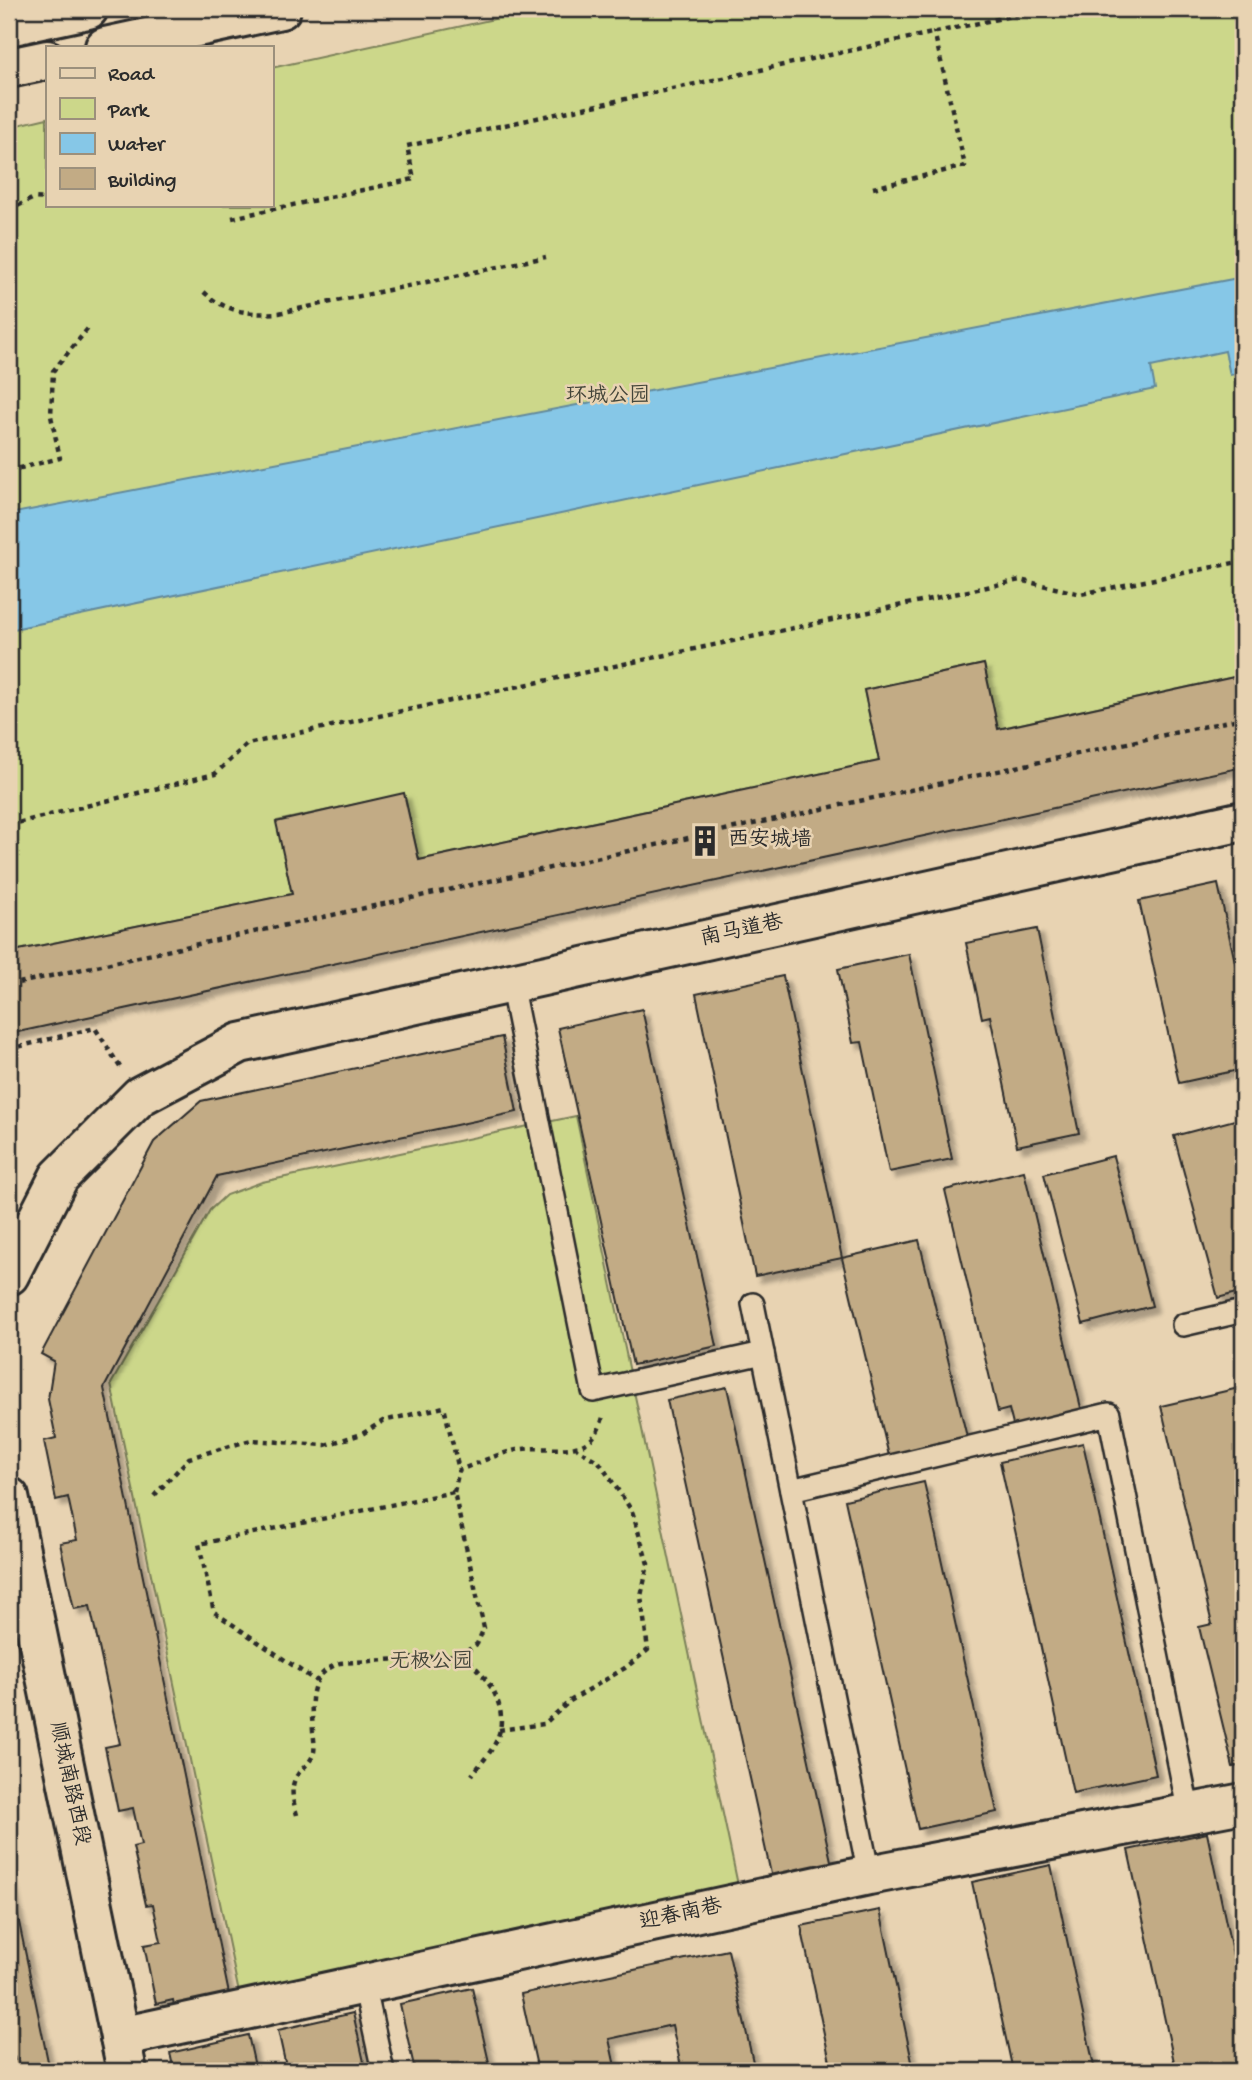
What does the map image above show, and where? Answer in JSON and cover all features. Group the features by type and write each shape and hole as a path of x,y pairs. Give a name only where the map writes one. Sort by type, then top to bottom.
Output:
{"street":[{"path":"9,26 88,9"},
{"path":"110,46 281,9"},
{"path":"9,68 46,60"},
{"name":"南马道巷","path":"140,1097 240,1043 1243,821"},
{"path":"9,1275 59,1177 140,1097"},
{"name":"顺城南路西段","path":"9,1497 124,2054"},
{"name":"迎春南巷","path":"124,2054 364,1984 869,1875 1243,1803"}],"lane":[{"path":"511,983 593,1391 763,1353"},
{"path":"753,1304 869,1875"},
{"path":"1183,1325 1243,1311"},
{"path":"791,1490 1109,1414 1189,1814"},
{"path":"364,1984 383,2071"}],"path":[{"path":"1234,9 1238,36 1243,45"},
{"path":"232,218 414,179 407,146 1025,13"},
{"path":"873,188 965,166 934,31"},
{"path":"9,210 34,198 46,200"},
{"path":"204,292 215,303 228,309 258,315 279,313 546,257"},
{"path":"9,471 60,458 51,416 53,370 90,326"},
{"path":"9,825 215,774 247,744 1020,580 1081,594 1243,561"},
{"path":"9,985 1243,719"},
{"path":"9,1049 95,1028 140,1097"},
{"path":"578,1449 600,1431 612,1386"},
{"path":"154,1496 189,1458 251,1440 325,1445 362,1434 383,1421 444,1406 459,1470 454,1492 484,1629 477,1644 461,1655 340,1663 326,1668 316,1681 311,1703 315,1749 309,1764 297,1775 291,1796 297,1815"},
{"path":"459,1470 520,1449 578,1449 599,1462 632,1511 648,1564 641,1596 648,1650 625,1668 570,1701 544,1724 499,1730"},
{"path":"316,1681 214,1612 199,1544 454,1492"},
{"path":"461,1655 477,1667 495,1694 501,1716 497,1740 472,1775"},
{"path":"9,2037 16,2071"}],"green space":[{"name":"环城公园","path":"540,9 1243,9 1243,675 998,729 984,664 864,690 879,761 419,860 404,794 277,821 292,894 9,952 9,127 46,118 46,206 273,206 273,68"},
{"name":"无极公园","path":"576,1116 738,1885 239,1993 111,1384 210,1210 226,1195 262,1182"}],"water":[{"path":"1243,277 1243,372 1230,375 1225,351 1151,367 1155,389 9,630 9,514"}],"building":[{"name":"西安城墙","path":"984,664 998,729 1243,675 1243,767 9,1034 9,952 292,894 276,822 404,793 419,860 879,761 864,690"},
{"path":"1218,884 1243,999 1243,1069 1179,1083 1139,901"},
{"path":"1037,929 1079,1133 1017,1146 990,1016 982,1018 966,943"},
{"path":"909,954 952,1159 889,1172 862,1042 853,1043 838,969"},
{"path":"783,976 842,1258 755,1276 696,994"},
{"path":"642,1009 717,1346 633,1365 558,1028"},
{"path":"502,1037 517,1112 217,1176 104,1388 229,1994 174,2005 173,2000 156,2004 144,1945 161,1942 153,1904 146,1905 133,1847 141,1845 133,1808 118,1811 105,1747 120,1744 90,1606 74,1609 60,1543 77,1540 68,1497 56,1500 44,1441 56,1438 48,1399 54,1361 41,1354 154,1142 201,1101"},
{"path":"1242,1118 1243,1291 1218,1298 1174,1136"},
{"path":"1113,1156 1152,1306 1083,1324 1044,1174"},
{"path":"1024,1171 1082,1412 1014,1429 1009,1409 998,1412 945,1190"},
{"path":"919,1240 967,1437 889,1456 842,1258"},
{"path":"727,1387 833,1870 773,1883 667,1400"},
{"path":"1239,1388 1243,1404 1243,1765 1233,1767 1199,1627 1212,1624 1161,1406"},
{"path":"1083,1443 1156,1775 1073,1793 1000,1462"},
{"path":"924,1482 997,1812 918,1829 845,1500"},
{"path":"1207,1833 1243,2003 1243,2071 1176,2071 1128,1850"},
{"path":"1051,1865 1095,2071 1013,2071 972,1882"},
{"path":"9,1874 50,2071 9,2071"},
{"path":"880,1910 914,2071 832,2071 801,1926"},
{"path":"728,1950 755,2071 682,2071 672,2025 609,2039 616,2071 538,2071 521,1994"},
{"path":"472,1988 491,2071 415,2071 400,2004"},
{"path":"353,2013 366,2071 287,2071 278,2030"},
{"path":"248,2035 256,2071 174,2071 170,2053"}],"place":[{"name":"西安城墙","path":"705,841"}]}
